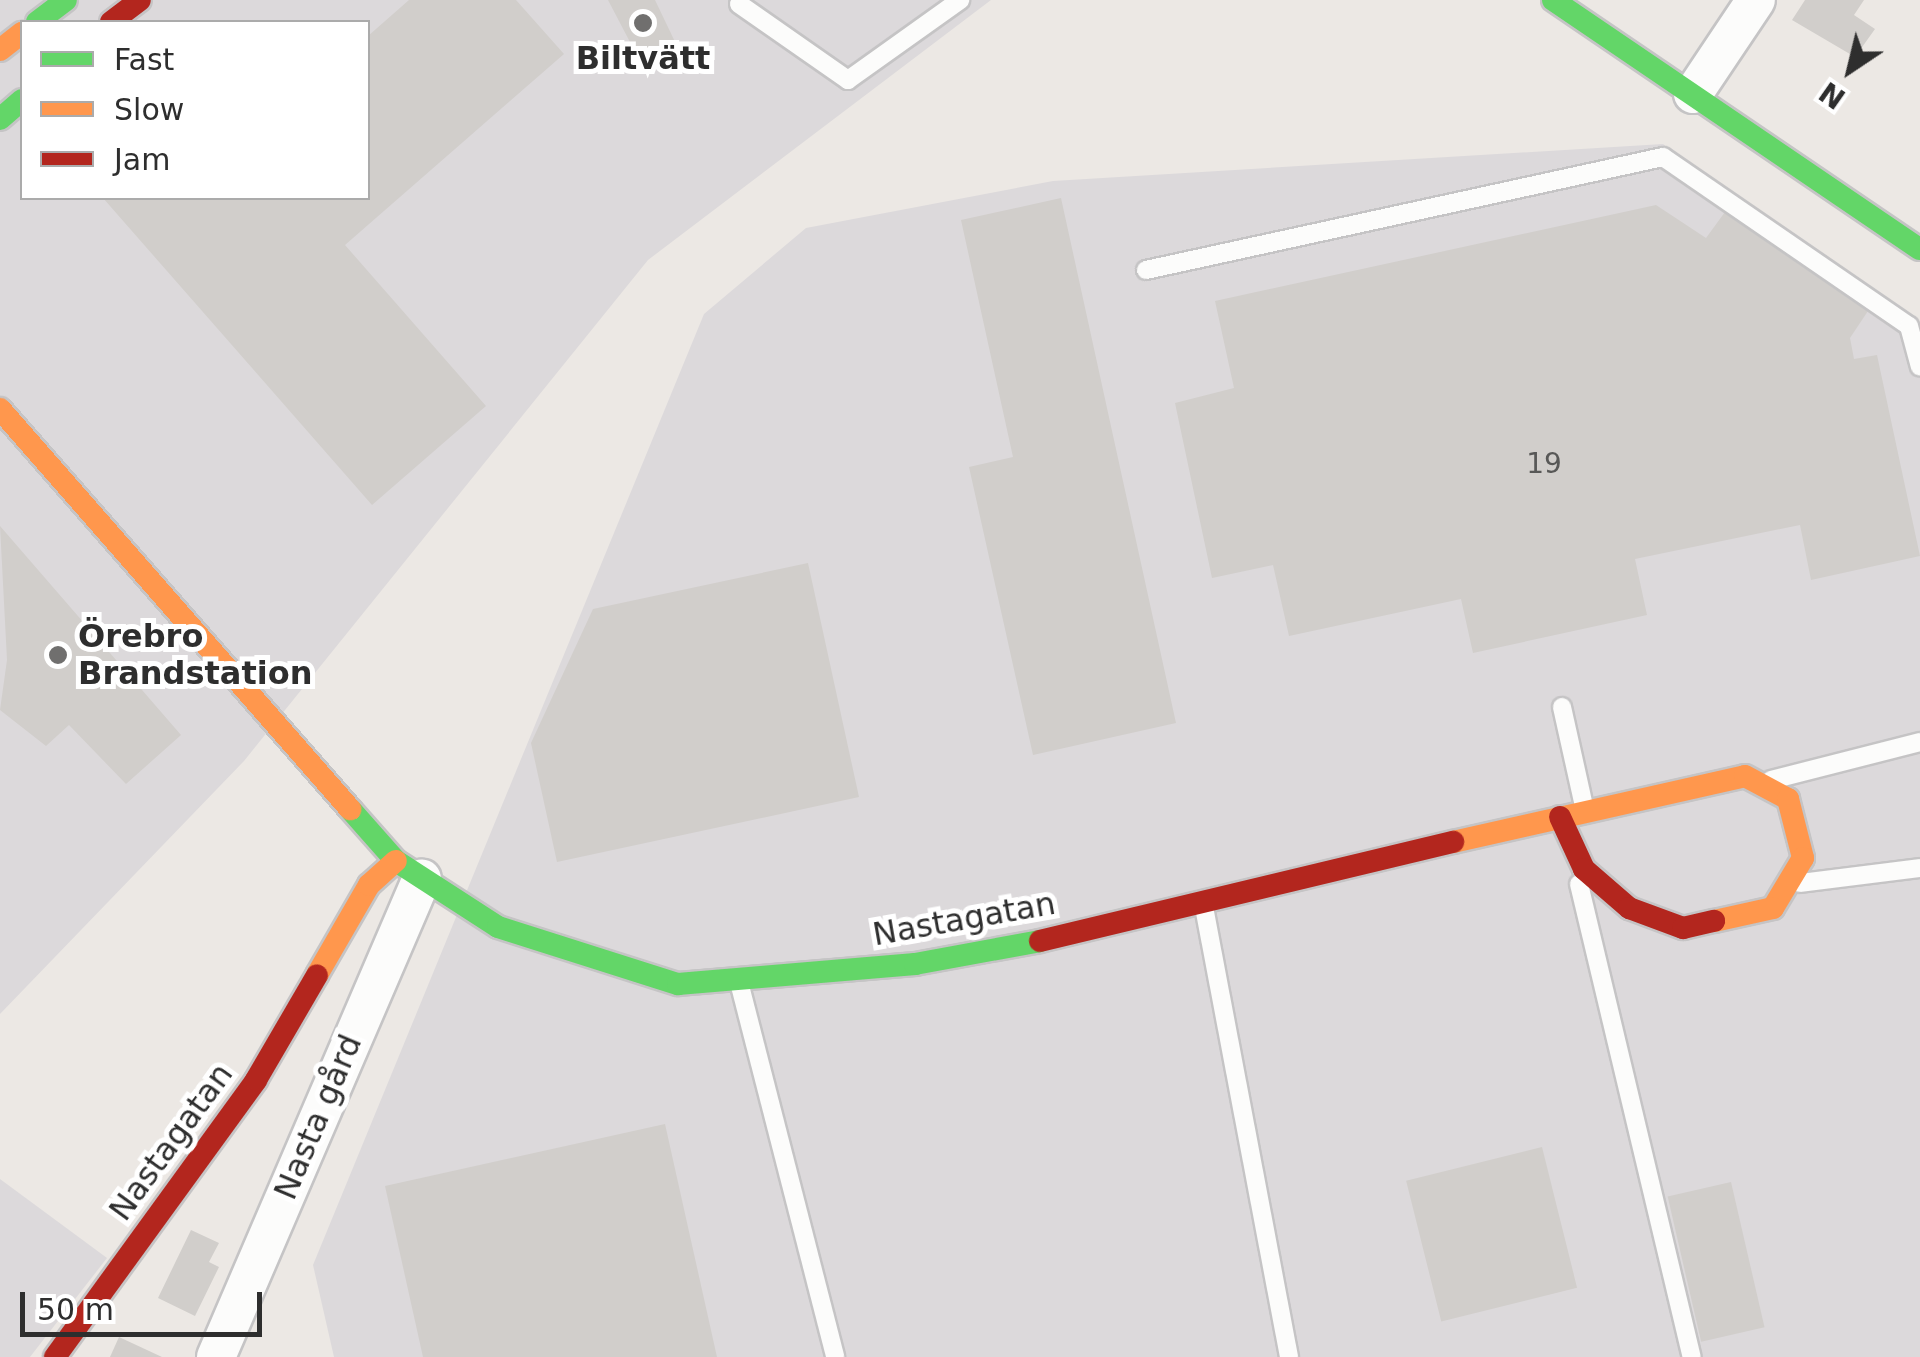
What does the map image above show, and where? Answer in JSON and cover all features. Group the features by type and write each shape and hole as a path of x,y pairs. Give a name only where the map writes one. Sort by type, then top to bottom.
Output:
{"street":[{"path":"39,20 66,0"},
{"path":"114,20 140,0"},
{"path":"1552,0 1920,249"},
{"path":"1694,94 1756,0"},
{"path":"0,50 20,35"},
{"path":"0,119 20,102"},
{"name":"Nastagatan","path":"0,409 409,869 560,953 678,984 915,964 1203,902 1745,776 1768,781"},
{"path":"1560,817 1572,854 1630,908 1684,928 1773,908 1795,884 1803,858 1796,828 1788,798 1768,781"},
{"name":"Nastagatan","path":"55,1357 256,1080 369,886 409,869"},
{"name":"Nasta gård","path":"216,1357 409,869"}],"lane":[{"path":"739,1 848,80 960,0"},
{"path":"1146,270 1663,157 1909,326 1920,367"},
{"path":"1562,707 1585,812"},
{"path":"1768,781 1920,742"},
{"path":"1572,854 1692,1357"},
{"path":"1795,884 1920,868"},
{"path":"1203,902 1288,1357"},
{"path":"739,981 835,1357"}],"shaded area":[{"path":"0,0 991,0 648,260 244,761 0,1014"},
{"path":"1663,144 1920,342 1920,1357 334,1357 313,1265 704,314 806,228 1053,181"},
{"path":"0,1179 107,1258 30,1357 0,1357"}],"building":[{"path":"409,0 516,0 564,54 345,245 486,406 372,505 105,200 370,200 370,34"},
{"name":"Biltvätt","path":"608,0 655,0 677,46 642,65"},
{"path":"1805,0 1864,0 1854,15 1875,29 1855,57 1792,20"},
{"path":"1061,198 1176,723 1033,755 969,467 1013,457 961,220"},
{"path":"1656,205 1706,238 1725,212 1868,311 1850,338 1854,359 1877,355 1920,556 1811,580 1800,525 1635,559 1647,615 1473,653 1461,599 1289,636 1273,565 1212,578 1175,403 1234,388 1215,301"},
{"name":"Örebro Brandstation","path":"0,526 181,735 126,784 69,725 46,746 0,710 7,660"},
{"path":"808,563 859,797 557,862 531,743 593,609"},
{"path":"665,1124 717,1357 423,1357 385,1186"},
{"path":"1542,1147 1577,1288 1441,1322 1406,1181"},
{"path":"1731,1182 1765,1327 1701,1342 1668,1197"},
{"path":"191,1230 219,1243 209,1262 219,1267 195,1316 158,1298"},
{"path":"119,1337 162,1357 110,1357"}],"traffic: fast":[{"path":"40,20 66,0"},
{"path":"1553,0 1920,249"},
{"path":"0,119 20,102"},
{"path":"350,809 396,861 498,927 678,984 915,964 1040,941"}],"traffic: slow":[{"path":"0,50 20,35"},
{"path":"0,409 350,809"},
{"path":"1453,842 1745,776 1788,799 1803,858 1773,908 1714,921"},
{"path":"317,975 369,885 396,861"}],"traffic: jam":[{"path":"114,20 140,0"},
{"path":"1560,817 1584,869 1629,908 1683,928 1714,921"},
{"path":"1040,941 1453,842"},
{"path":"55,1357 256,1080 317,975"}],"place":[{"name":"Biltvätt","path":"643,23"},
{"name":"Örebro Brandstation","path":"58,655"}]}
